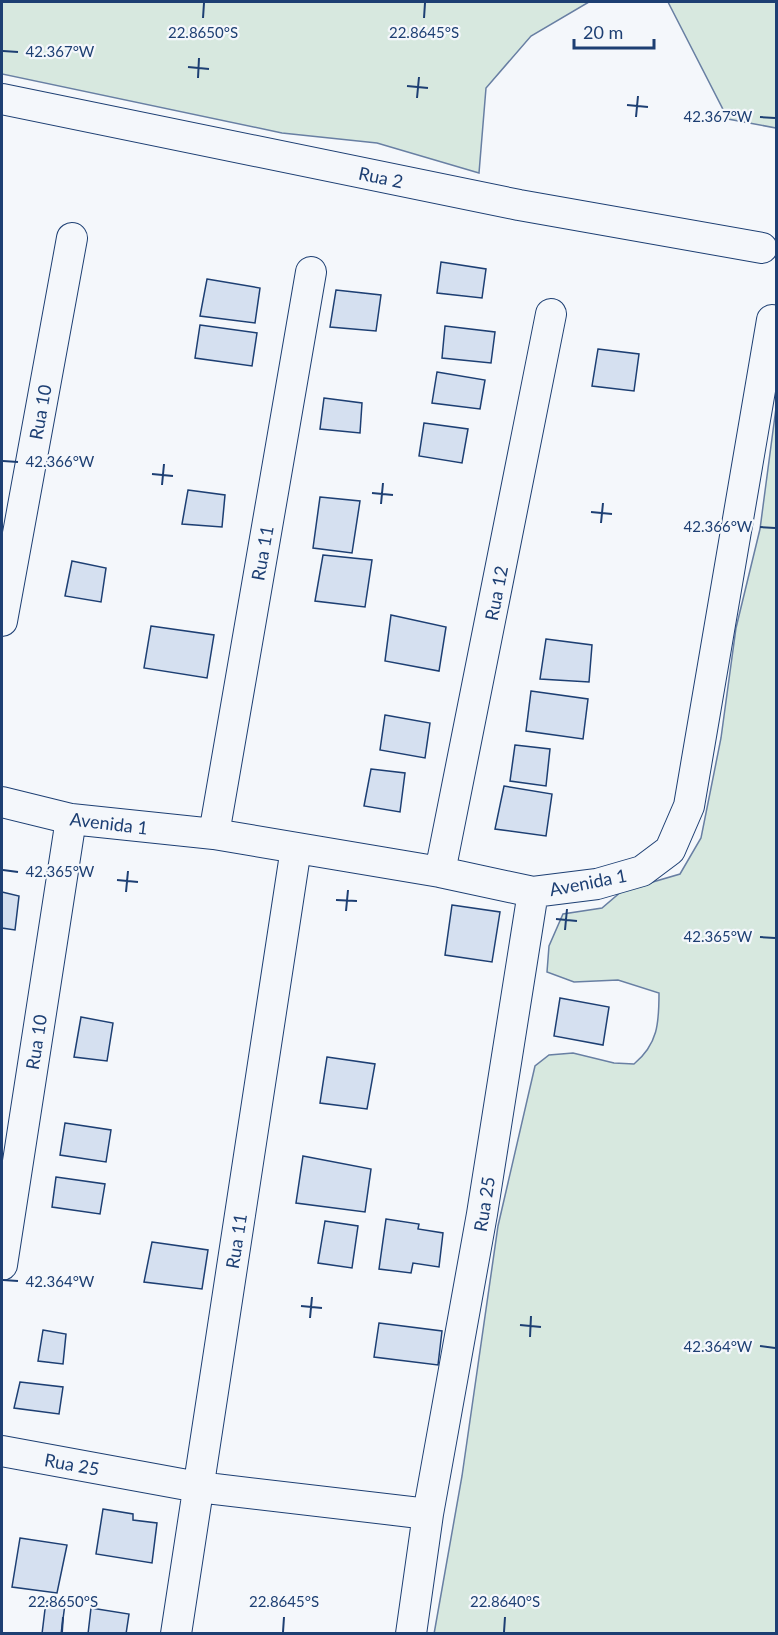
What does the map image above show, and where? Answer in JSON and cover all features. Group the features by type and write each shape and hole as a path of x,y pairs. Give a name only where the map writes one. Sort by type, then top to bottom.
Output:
{"street":[{"name":"Rua 2","path":"2,99 519,205 762,248"},
{"name":"Rua 10","path":"2,621 72,238"},
{"name":"Rua 11","path":"214,834 311,272"},
{"name":"Rua 12","path":"440,872 552,314"},
{"name":"Avenida 1","path":"2,802 71,819 214,834 440,872 533,892 597,884 642,871 670,850 689,806 772,320"},
{"name":"Rua 10","path":"2,1265 71,819"},
{"name":"Rua 11","path":"176,1634 296,848"},
{"name":"Rua 25","path":"411,1634 428,1514 482,1214 533,892"},
{"name":"Rua 25","path":"2,1451 198,1487 428,1514"}],"shaded area":[{"path":"2,2 589,2 531,36 486,88 479,173 377,143 282,133 2,74"},
{"path":"668,2 776,2 776,128 728,119"},
{"path":"776,408 776,1633 434,1634 462,1476 498,1226 535,1066 549,1055 573,1053 614,1063 634,1064 648,1049 656,1032 659,993 618,980 574,982 547,972 549,946 563,914 602,908 622,891 680,874 701,838 721,738 736,628 760,529"}],"building":[{"path":"441,262 486,269 482,298 437,293"},
{"path":"207,279 260,288 255,323 200,316"},
{"path":"336,290 381,295 376,331 330,327"},
{"path":"200,325 257,333 252,366 195,358"},
{"path":"445,326 495,332 491,363 442,358"},
{"path":"598,349 639,354 634,391 592,386"},
{"path":"437,372 485,380 480,409 432,403"},
{"path":"324,398 362,403 360,433 320,429"},
{"path":"424,423 468,429 462,463 419,456"},
{"path":"188,490 225,495 222,527 182,524"},
{"path":"320,497 360,501 352,553 313,548"},
{"path":"323,555 372,560 365,607 315,601"},
{"path":"72,561 106,568 101,602 65,596"},
{"path":"391,615 446,627 439,671 385,661"},
{"path":"151,626 214,635 207,678 144,668"},
{"path":"546,639 592,645 589,682 540,679"},
{"path":"531,691 588,699 583,739 526,731"},
{"path":"385,715 430,723 425,758 380,750"},
{"path":"515,745 550,749 546,786 510,781"},
{"path":"371,769 405,773 400,812 364,806"},
{"path":"504,786 552,794 546,836 495,829"},
{"path":"2,892 19,896 15,930 2,928"},
{"path":"452,905 500,912 492,962 445,955"},
{"path":"560,998 609,1007 603,1045 554,1036"},
{"path":"81,1017 113,1023 107,1061 74,1057"},
{"path":"327,1057 375,1064 367,1109 320,1103"},
{"path":"65,1123 111,1130 106,1162 60,1155"},
{"path":"303,1156 371,1169 365,1212 296,1203"},
{"path":"56,1177 105,1184 100,1214 52,1207"},
{"path":"386,1219 419,1224 418,1229 443,1233 439,1267 413,1263 411,1273 379,1269"},
{"path":"325,1221 358,1226 352,1268 318,1263"},
{"path":"152,1242 208,1250 202,1289 144,1282"},
{"path":"379,1323 442,1331 438,1365 374,1357"},
{"path":"43,1330 66,1334 63,1364 38,1361"},
{"path":"20,1382 63,1387 59,1414 14,1408"},
{"path":"103,1509 133,1514 133,1520 157,1523 152,1563 96,1554"},
{"path":"20,1538 67,1545 57,1593 12,1587"},
{"path":"46,1601 65,1604 61,1634 42,1634"},
{"path":"91,1608 129,1614 126,1634 88,1634"}]}
